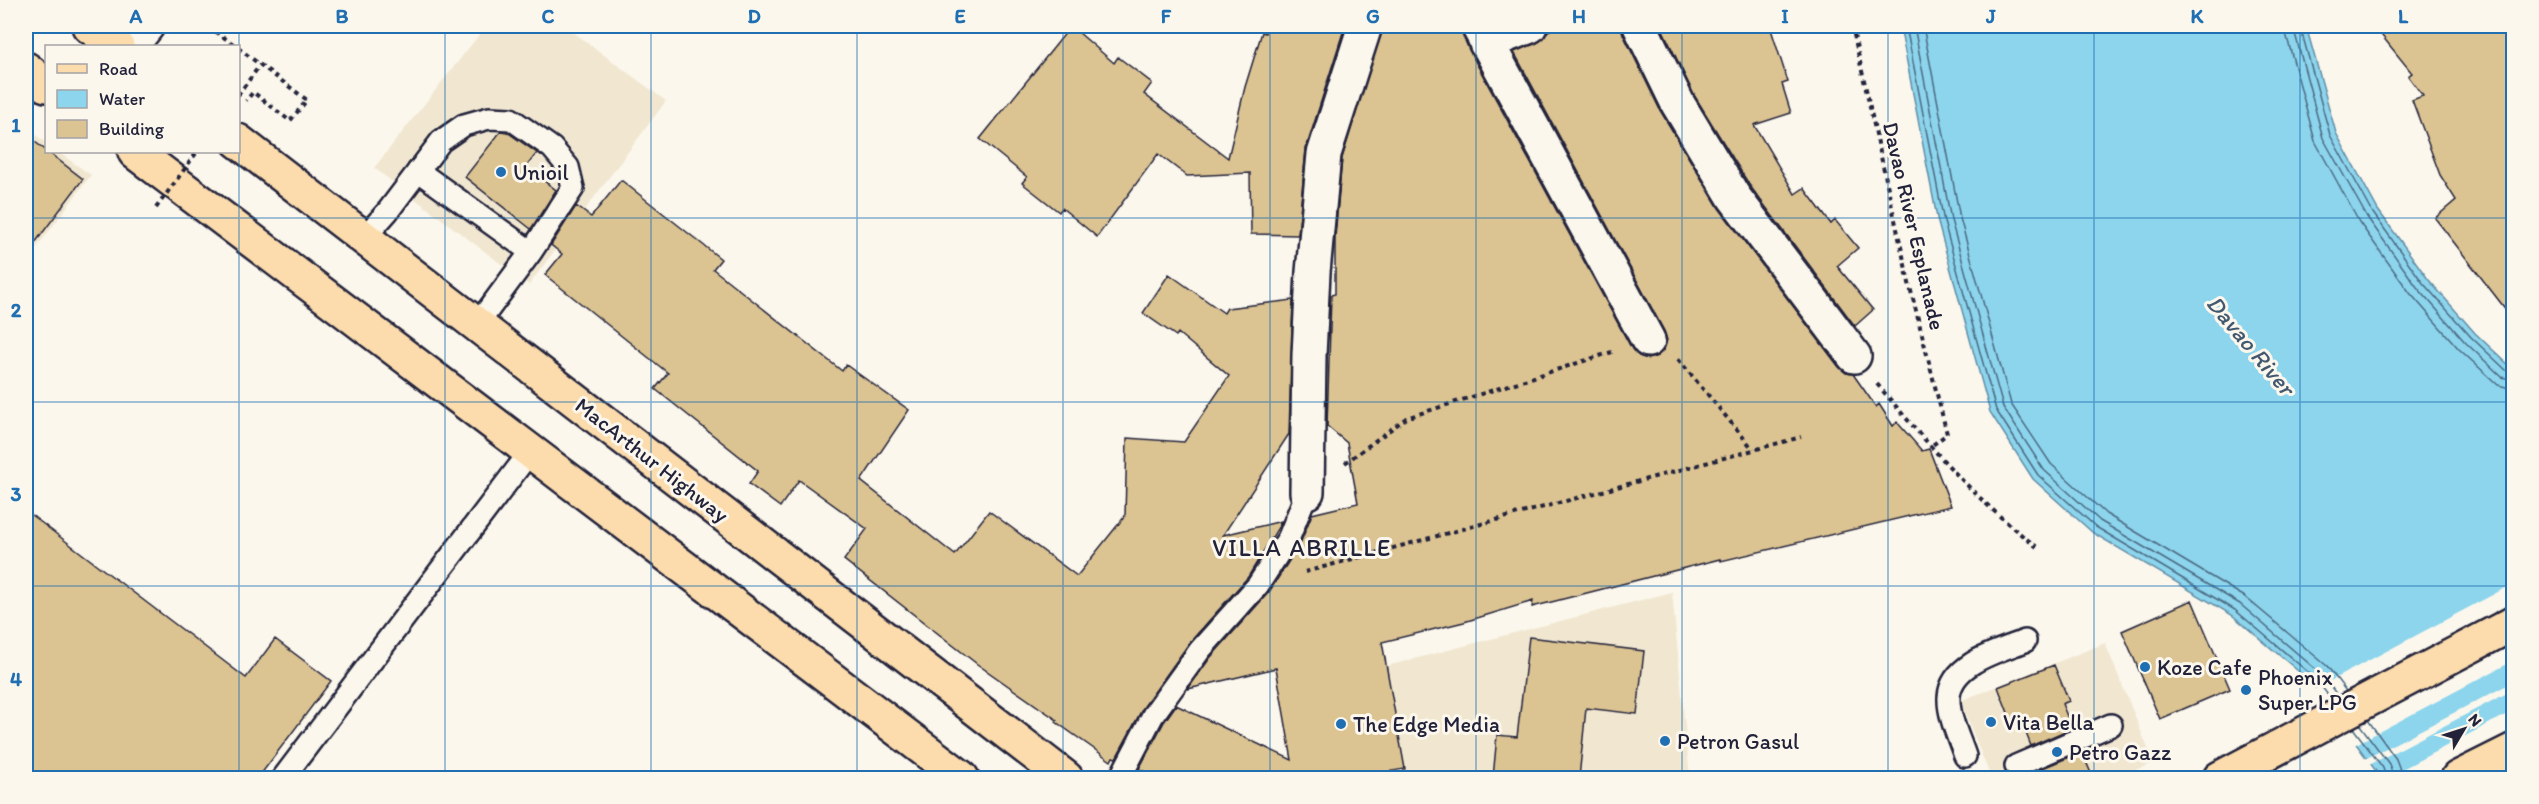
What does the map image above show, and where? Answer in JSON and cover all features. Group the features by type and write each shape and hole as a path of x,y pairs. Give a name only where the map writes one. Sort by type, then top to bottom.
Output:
{"main road":[{"path":"89,26 116,45"},
{"path":"26,69 45,84"},
{"name":"MacArthur Highway","path":"240,143 1066,778"},
{"path":"136,153 962,778"},
{"path":"2220,778 2514,623"},
{"path":"2458,778 2514,750"}],"street":[{"path":"132,45 147,26"},
{"path":"1307,492 1312,284 1324,154 1365,26"},
{"path":"1530,26 1482,34 1648,340"},
{"path":"1640,26 1678,104 1734,197 1854,356"}],"lane":[{"path":"364,238 441,141 464,125 489,118 511,119 552,148 568,167 573,188 531,252 477,325"},
{"path":"418,171 531,252"},
{"path":"283,778 530,452"},
{"path":"1120,778 1153,715 1166,696 1200,650 1258,585 1289,537 1307,492"},
{"path":"1965,756 1950,710 1949,697 1952,686 1970,665 2025,640"},
{"path":"2016,766 2111,725"}],"path":[{"path":"208,26 234,45"},
{"name":"Davao River Esplanade","path":"1852,26 1909,283 1947,434 1930,447"},
{"path":"240,49 307,100 290,121 253,92 246,101"},
{"path":"240,92 260,65"},
{"path":"156,208 196,153"},
{"path":"1307,492 1406,418 1648,340 1676,356 1753,449"},
{"path":"1854,356 1930,447 1983,503 2037,547"},
{"path":"1258,585 1801,437"}],"shaded area":[{"path":"486,26 565,26 666,101 529,285 374,168"},
{"path":"26,127 45,142 45,153 59,153 91,175 26,262"},
{"path":"1672,592 1690,778 1404,778 1383,667"},
{"path":"2105,643 2154,763 2114,778 1991,778 1960,701"}],"water":[{"name":"Davao River","path":"1900,26 2306,26 2336,133 2378,210 2428,279 2475,333 2513,369 2513,778 2381,778 2311,682 2232,615 2093,533 2033,479 1990,412 1938,223"}],"pier":[{"path":"2513,584 2513,661 2354,745 2313,690"},
{"path":"2513,682 2513,690 2369,765 2365,759"},
{"path":"2513,711 2513,778 2385,778"}],"building":[{"path":"1071,26 1114,63 1118,57 1152,83 1144,94 1228,158 1245,87 1262,32 1265,33 1267,26 1345,26 1306,149 1298,235 1251,234 1250,173 1187,176 1158,154 1097,237 1062,208 1059,212 1022,183 1027,177 980,139"},
{"path":"1383,26 1459,26 1469,50 1632,349 1639,356 1648,359 1657,356 1664,349 1667,340 1664,331 1514,52 1537,43 1548,31 1558,26 1621,26 1661,112 1719,208 1839,367 1846,373 1853,374 1876,407 1879,404 1893,426 1897,422 1922,451 1929,449 1951,506 1721,561 1720,559 1532,607 1533,601 1464,622 1382,642 1405,769 1350,778 1159,778 1139,769 1164,722 1176,705 1292,760 1276,668 1188,689 1210,658 1269,592 1300,544 1312,514 1358,503 1347,443 1327,426 1331,295 1335,294 1335,237 1342,158"},
{"path":"1661,26 1770,26 1788,82 1782,84 1791,113 1754,125 1795,194 1804,188 1831,224 1835,220 1858,248 1837,266 1873,310 1855,326 1750,186 1694,95"},
{"path":"2374,26 2514,26 2514,320 2435,218 2456,200 2440,175 2412,100 2423,96 2408,76 2412,73"},
{"name":"Unioil","path":"501,131 507,132 537,153 526,167 556,190 531,229 465,177"},
{"path":"26,135 45,150 45,153 49,153 83,179 26,255"},
{"path":"621,180 721,259 713,269 842,371 846,365 909,410 861,481 955,555 989,511 1077,576 1125,516 1127,438 1184,442 1229,376 1178,333 1176,336 1143,313 1169,274 1224,313 1227,308 1293,300 1289,434 1223,535 1282,521 1248,577 1190,642 1143,708 1116,758 1113,757 1111,761 1056,722 1057,720 977,664 844,560 867,529 799,480 780,507 749,484 758,471 655,389 668,373 545,275 562,254 551,245 576,206 591,217"},
{"path":"26,511 246,678 275,639 331,681 258,778 26,778"},
{"path":"2192,600 2230,689 2160,719 2122,631"},
{"path":"1529,637 1644,651 1637,714 1586,708 1579,778 1493,778 1497,735 1517,737"},
{"path":"2054,665 2069,701 2062,704 2072,728 2031,746 2021,720 2012,723 1998,687"},
{"path":"2082,752 2093,778 2044,778 2040,769"}],"place":[{"name":"Unioil","path":"501,172"},
{"name":"Koze Cafe","path":"2145,667"},
{"name":"Phoenix Super LPG","path":"2246,690"},
{"name":"Vita Bella","path":"1991,722"},
{"name":"The Edge Media","path":"1341,724"},
{"name":"Petron Gasul","path":"1665,741"},
{"name":"Petro Gazz","path":"2057,752"}],"district":[{"name":"VILLA ABRILLE","path":"1302,547"}]}
